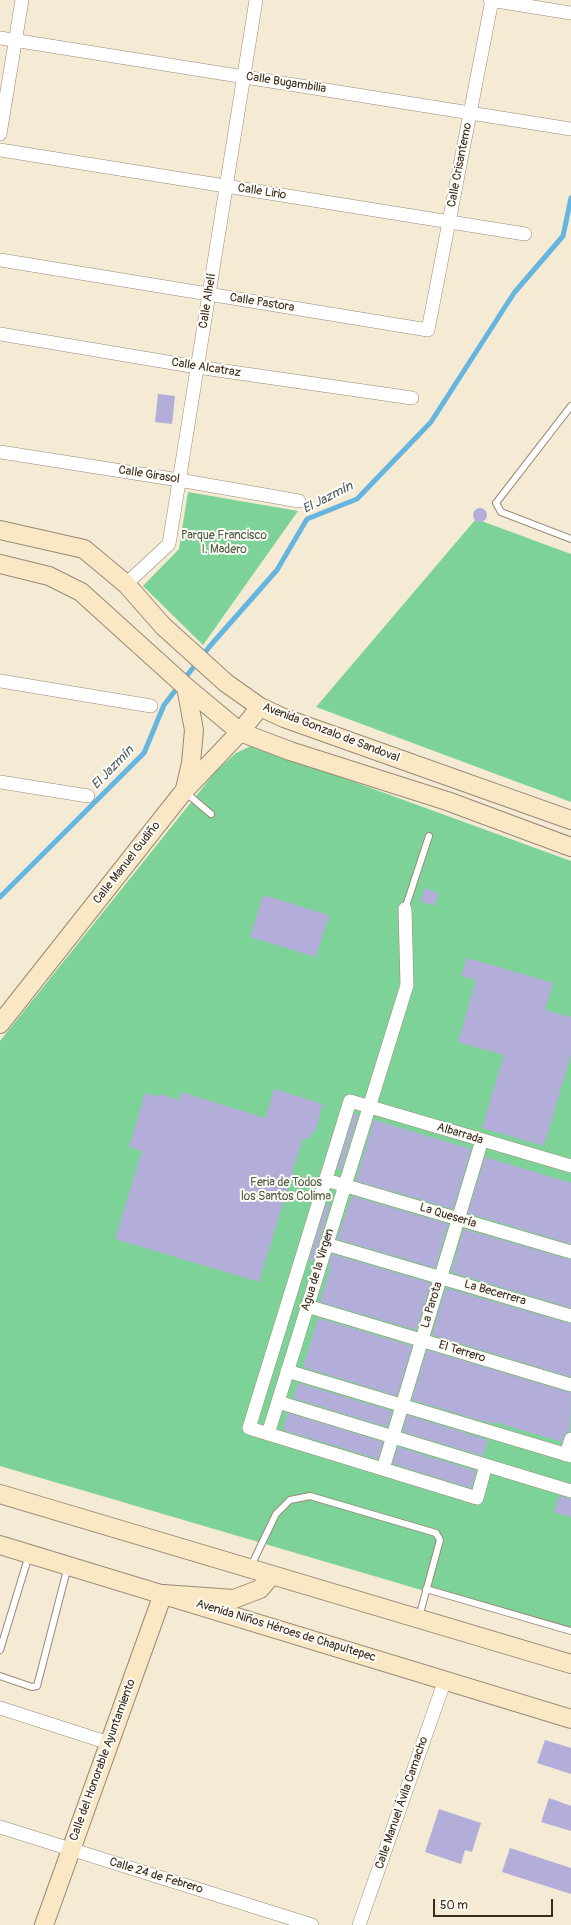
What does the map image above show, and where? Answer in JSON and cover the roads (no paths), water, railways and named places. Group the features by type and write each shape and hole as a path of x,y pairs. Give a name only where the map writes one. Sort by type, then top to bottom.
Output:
{"main road":[{"name":"Avenida Gonzalo de Sandoval","path":"0,530 84,549 126,584 163,626 207,667 226,684 260,707 284,718 571,820"},
{"path":"0,564 49,576 81,592 182,683 240,732 290,751 447,801 571,847"},
{"path":"182,683 194,730 191,763 184,791"},
{"name":"Calle Manuel Gudiño","path":"0,1024 184,791 240,732 260,707"},
{"path":"0,1494 571,1664"},
{"name":"Avenida Niños Héroes de Chapultepec","path":"0,1544 571,1718"},
{"path":"163,1594 234,1599 260,1589 272,1575"},
{"name":"Calle del Honorable Ayuntamiento","path":"44,1925 163,1594"}],"street":[{"path":"0,134 22,0"},
{"name":"Calle Alhelí","path":"126,584 169,544 256,0"},
{"path":"491,0 571,13"},
{"name":"Calle Crisantemo","path":"428,330 491,0"},
{"name":"Calle Bugambilia","path":"0,38 571,130"},
{"name":"Calle Lirio","path":"0,150 525,234"},
{"name":"Calle Pastora","path":"0,260 428,330"},
{"name":"Calle Alcatraz","path":"0,334 197,367 412,398"},
{"name":"Calle Girasol","path":"0,452 179,480 298,501"},
{"path":"0,681 151,706"},
{"path":"0,782 88,796"},
{"name":"Agua de la Virgen","path":"350,1100 249,1428 268,1434 407,985 405,909"},
{"name":"Albarrada","path":"350,1100 571,1166"},
{"name":"La Parota","path":"383,1469 482,1140"},
{"name":"La Quesería","path":"326,1180 571,1252"},
{"name":"La Becerrera","path":"326,1244 571,1316"},
{"name":"El Terrero","path":"307,1306 571,1385"},
{"path":"287,1371 568,1456 571,1439"},
{"path":"278,1402 571,1491"},
{"path":"268,1434 477,1498 486,1465"},
{"name":"Calle Manuel Ávila Camacho","path":"359,1925 445,1680"},
{"path":"0,1708 109,1743"},
{"name":"Calle 24 de Febrero","path":"0,1827 312,1925"}],"lane":[{"path":"571,406 496,503 501,512 571,539"},
{"path":"184,791 211,814"},
{"path":"405,909 429,836"},
{"path":"249,1568 276,1514 290,1500 310,1496 436,1534 440,1540 418,1619"},
{"path":"0,1650 29,1553"},
{"path":"0,1676 32,1687 37,1686 68,1565"},
{"path":"426,1589 571,1631"}],"waterway":[{"name":"El Jazmín","path":"0,897 144,753 164,705 210,646 277,570 307,519 357,499 431,422 514,293 563,236 571,198"}],"park label":[{"name":"Parque Francisco I. Madero","path":"224,543"},
{"name":"Feria de Todos los Santos Colima","path":"286,1190"}]}
